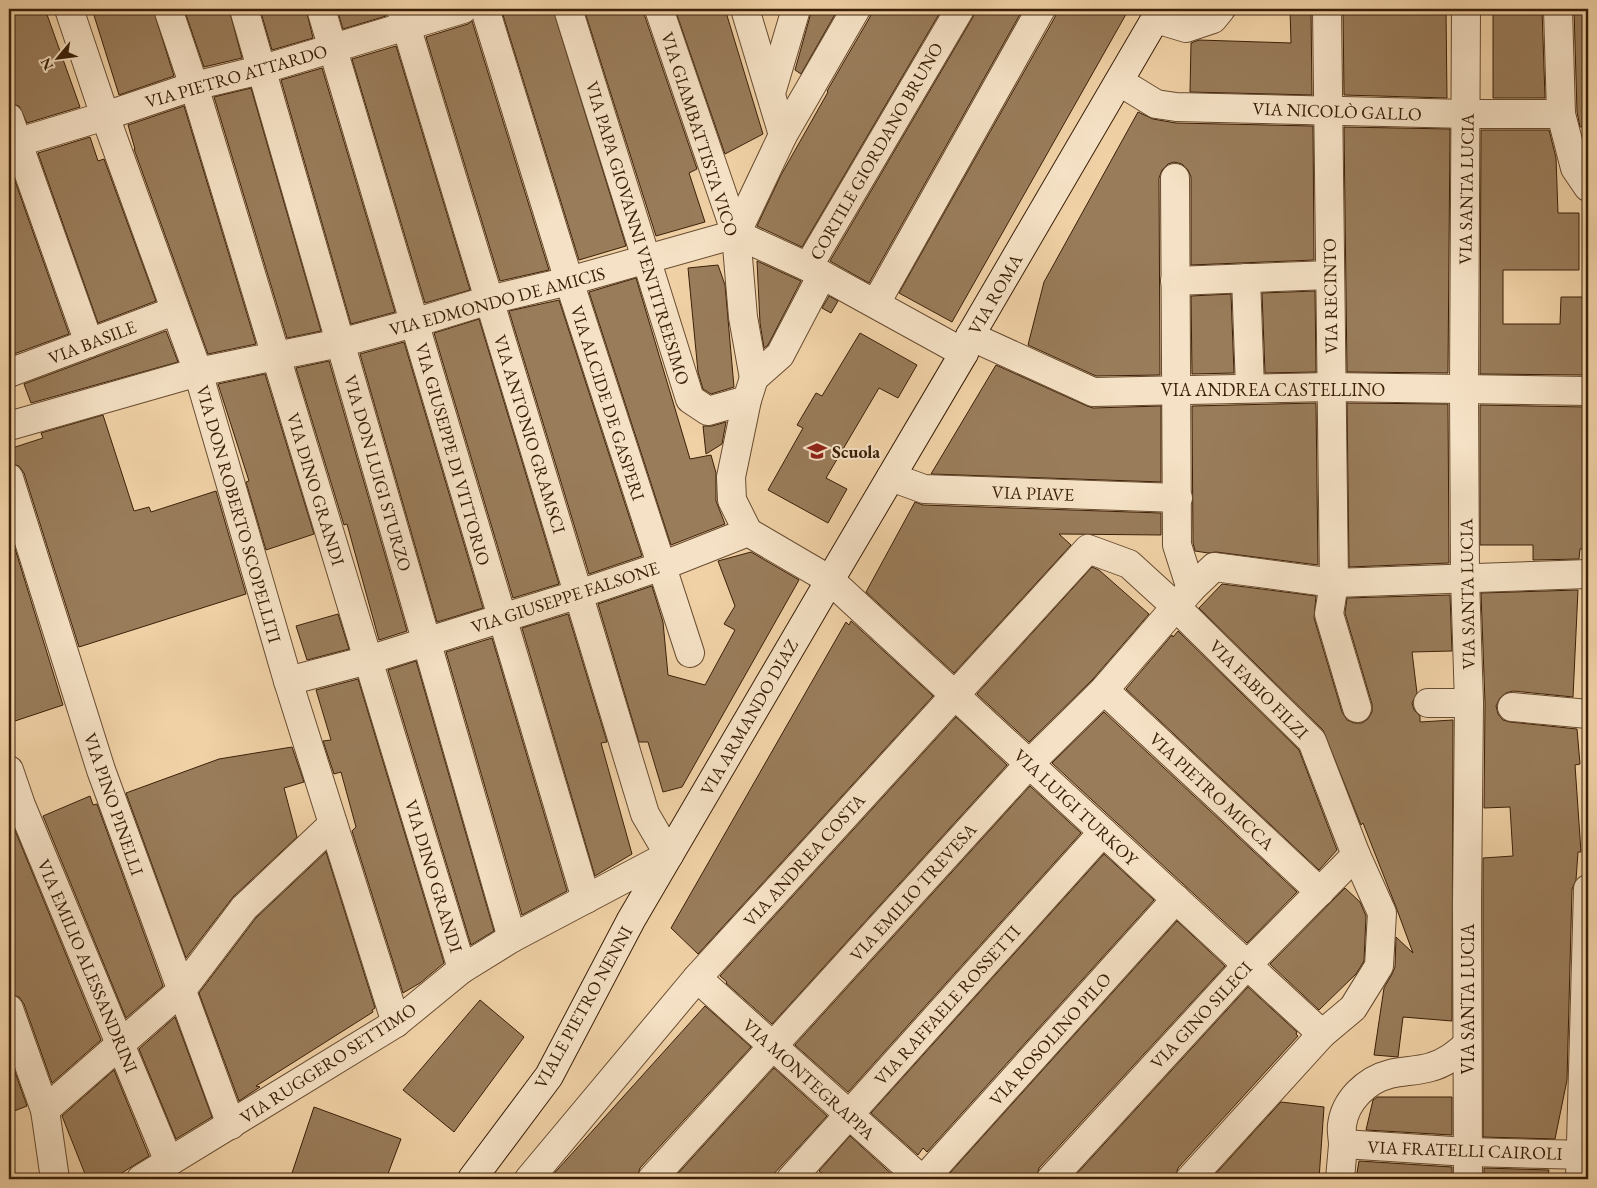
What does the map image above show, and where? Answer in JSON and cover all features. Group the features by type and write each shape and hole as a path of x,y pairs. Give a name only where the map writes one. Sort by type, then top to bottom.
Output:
{"street":[{"name":"VIA DON ROBERTO SCOPELLITI","path":"68,9 174,310 198,372 288,681 396,1023"},
{"name":"VIA DINO GRANDI","path":"168,9 194,86 462,969"},
{"name":"VIA DON LUIGI STURZO","path":"244,9 260,70 512,938"},
{"name":"VIA GIUSEPPE DI VITTORIO","path":"321,9 586,899"},
{"name":"VIA PIETRO ATTARDO","path":"12,135 105,116 194,86 260,70 334,48 404,17 464,9"},
{"name":"VIA ALCIDE DE GASPERI","path":"485,9 569,282 690,654"},
{"name":"VIA PAPA GIOVANNI VENTITREESIMO","path":"568,9 690,399 708,411 750,389"},
{"name":"VIA GIAMBATTISTA VICO","path":"659,9 736,234 750,389 731,478 732,500 748,532"},
{"path":"745,9 783,135"},
{"path":"771,92 796,9"},
{"path":"856,9 783,135 736,234 815,271 876,303 967,345"},
{"name":"CORTILE GIORDANO BRUNO","path":"815,271 960,9"},
{"path":"876,303 1040,9"},
{"path":"1159,14 1186,28 1213,19 1221,9"},
{"name":"VIA RECINTO","path":"1327,9 1334,583 1329,614 1357,708"},
{"name":"VIA SANTA LUCIA","path":"1466,9 1467,114 1464,390 1465,578 1469,703 1468,1179"},
{"path":"1558,9 1561,114 1575,168 1588,188"},
{"name":"VIA ROMA","path":"830,580 1159,14"},
{"name":"VIA ANTONIO GRAMSCI","path":"404,17 645,814 669,855"},
{"name":"VIA NICOLÒ GALLO","path":"1120,82 1156,104 1176,106 1467,114 1561,114"},
{"path":"12,135 89,343"},
{"path":"1175,178 1177,545 1183,598"},
{"name":"VIA EDMONDO DE AMICIS","path":"11,418 198,372 340,344 489,300 569,282 736,234"},
{"path":"750,389 780,355 815,271"},
{"path":"1175,281 1330,275"},
{"path":"1246,278 1250,388"},
{"name":"VIA BASILE","path":"9,373 174,310"},
{"name":"VIA ANDREA CASTELLINO","path":"967,345 1093,392 1331,387 1588,391"},
{"name":"VIA PIAVE","path":"891,476 924,489 1178,498"},
{"name":"VIA PINO PINELLI","path":"9,478 101,770 231,1125"},
{"path":"748,532 830,580"},
{"name":"VIA GIUSEPPE FALSONE","path":"288,681 368,660 579,594 662,566 748,532"},
{"name":"VIA FABIO FILZI","path":"1088,549 1129,564 1183,598 1312,741 1356,855 1382,912 1379,966 1353,1008 1322,1034"},
{"name":"VIA ANDREA COSTA","path":"529,1179 697,978 1088,549"},
{"name":"VIA EMILIO TREVESA","path":"652,1179 774,1047 1029,764 1104,690 1183,598 1214,567 1334,583"},
{"path":"1334,583 1588,574"},
{"name":"VIA LUIGI TURKOY","path":"830,580 1322,1034"},
{"name":"VIA ARMANDO DIAZ","path":"669,855 830,580"},
{"name":"VIA PIETRO MICCA","path":"1104,690 1320,892"},
{"path":"1428,703 1469,703"},
{"path":"1512,707 1588,714"},
{"name":"VIA EMILIO ALESSANDRINI","path":"9,770 24,814 169,1162"},
{"path":"46,1110 181,991 244,908 333,824"},
{"name":"VIA RAFFAELE ROSSETTI","path":"791,1179 1103,832"},
{"name":"VIA RUGGERO SETTIMO","path":"141,1179 396,1023 462,969 512,938 669,855"},
{"name":"VIALE PIETRO NENNI","path":"472,1179 549,1076 669,855"},
{"name":"VIA GINO SILECI","path":"1051,1179 1247,965 1356,855"},
{"path":"1583,1163 1588,889"},
{"name":"VIA ROSOLINO PILO","path":"922,1179 1176,899"},
{"name":"VIA MONTEGRAPPA","path":"697,978 848,1115 922,1179"},
{"path":"9,1009 46,1110 55,1179"},
{"path":"1190,1179 1322,1034"},
{"path":"1340,1179 1343,1144 1342,1124 1346,1110 1364,1087 1376,1079 1390,1074 1433,1066 1451,1058 1467,1045"},
{"name":"VIA FRATELLI CAIROLI","path":"1343,1144 1468,1152 1583,1163"}],"building":[{"path":"9,9 45,9 80,107 27,123 19,106 9,103"},
{"path":"92,9 153,9 174,76 119,95"},
{"path":"184,9 229,9 242,58 204,67"},
{"path":"260,9 306,9 313,38 272,50"},
{"path":"337,9 384,9 386,16 343,29"},
{"path":"522,9 553,9 626,246 579,260 503,15"},
{"path":"584,9 644,9 644,14 697,169 689,173 705,222 656,236"},
{"path":"675,9 725,9 763,134 725,154"},
{"path":"812,9 838,9 801,74 795,70"},
{"path":"872,9 942,9 802,247 757,226 781,175 870,17"},
{"path":"976,9 1023,9 869,283 830,261"},
{"path":"1057,9 1129,9 952,322 899,293 1055,17"},
{"path":"1290,9 1311,9 1312,95 1190,92 1191,43 1199,40 1291,43"},
{"path":"1343,9 1446,9 1447,98 1344,95"},
{"path":"1493,9 1542,9 1545,98 1493,98"},
{"path":"1574,9 1588,9 1588,126 1580,127 1577,112"},
{"path":"472,21 549,270 500,281 426,37 468,24"},
{"path":"396,46 470,290 425,303 352,59"},
{"path":"322,68 395,312 351,324 281,80"},
{"path":"251,88 321,331 287,338 214,97"},
{"path":"184,106 256,344 208,354 134,149 128,125"},
{"path":"1138,112 1153,119 1176,123 1313,126 1314,260 1191,265 1191,177 1188,170 1182,164 1174,162 1168,164 1162,170 1159,178 1160,375 1096,376 1028,345 1044,282"},
{"path":"1344,127 1450,129 1448,373 1347,372"},
{"path":"1481,130 1549,130 1556,158 1558,213 1579,213 1579,270 1503,270 1503,324 1560,324 1561,297 1584,297 1584,375 1480,374"},
{"path":"90,137 98,161 104,159 156,301 98,323 38,153"},
{"path":"9,164 69,334 14,354 9,339"},
{"path":"757,261 801,281 768,345 764,348 760,323"},
{"path":"718,265 725,285 734,387 711,394 703,389 698,372 688,268"},
{"path":"636,278 690,459 711,455 716,473 716,501 725,524 671,545 589,292"},
{"path":"1315,291 1316,372 1265,373 1262,293"},
{"path":"1231,294 1234,373 1192,374 1191,296"},
{"path":"829,296 838,301 831,313 822,308"},
{"path":"559,300 642,556 589,574 509,311"},
{"path":"479,319 559,584 513,598 434,333"},
{"path":"166,331 178,362 31,403 24,384"},
{"path":"860,333 917,365 898,398 879,388 826,478 847,489 828,523 768,490 803,428 797,425 816,393 822,396"},
{"path":"404,342 483,608 437,622 360,354"},
{"path":"329,361 407,631 379,640 347,524 344,525 296,368"},
{"path":"996,365 1093,408 1161,406 1161,482 931,474"},
{"path":"265,374 314,534 266,550 246,482 249,481 218,384"},
{"path":"1316,403 1318,565 1195,551 1193,543 1192,406"},
{"path":"1347,403 1448,404 1449,563 1349,567"},
{"path":"1480,405 1585,407 1586,549 1580,549 1579,559 1533,560 1533,545 1480,545"},
{"path":"103,415 134,511 149,507 151,512 216,491 246,594 79,647 24,473 19,466 9,463 9,449 43,438 41,433"},
{"path":"726,422 722,444 706,454 703,426 712,426"},
{"path":"915,502 923,505 1161,513 1161,535 1059,534 1071,545 954,673 866,592"},
{"path":"9,529 63,705 9,723"},
{"path":"751,552 799,580 682,787 663,792 648,742 639,742 598,604 652,586 663,622 668,675 705,685 735,630 724,624 735,606 718,561"},
{"path":"1092,567 1099,570 1149,614 1093,679 1029,742 977,694"},
{"path":"1222,584 1316,596 1314,618 1342,712 1347,720 1354,723 1362,723 1368,719 1372,712 1372,704 1345,613 1347,598 1450,595 1452,651 1412,652 1417,693 1412,703 1414,710 1420,716 1420,722 1453,720 1452,1021 1403,1017 1398,1057 1374,1055 1384,988 1395,967 1396,937 1413,953 1396,907 1363,823 1361,825 1323,730 1199,608"},
{"path":"1578,590 1573,697 1513,691 1506,693 1500,698 1496,706 1498,714 1503,720 1510,722 1577,729 1580,764 1575,765 1581,852 1578,852 1576,880 1572,889 1567,1080 1555,1139 1483,1137 1483,858 1513,856 1510,807 1484,808 1485,703 1481,593"},
{"path":"338,614 349,649 307,660 296,626"},
{"path":"568,614 607,742 601,743 632,854 595,876 522,628"},
{"path":"851,621 933,696 698,954 671,928 846,622 849,625"},
{"path":"1178,631 1299,750 1337,850 1319,870 1126,689 1172,635 1173,637"},
{"path":"492,638 567,891 522,915 446,652"},
{"path":"416,661 494,931 471,945 388,670"},
{"path":"358,679 444,963 420,983 403,993 352,831 356,827 341,772 334,774 323,741 331,740 316,690"},
{"path":"1104,712 1297,892 1247,943 1052,763"},
{"path":"956,717 1007,765 772,1024 720,976"},
{"path":"292,747 304,782 284,788 297,837 233,897 186,958 126,793 219,759"},
{"path":"1030,786 1081,833 848,1092 795,1045"},
{"path":"90,796 93,805 97,804 163,986 126,1018 43,816"},
{"path":"14,828 101,1040 52,1083 24,1004 19,997 9,994 9,831"},
{"path":"326,852 375,1008 372,1010 373,1012 256,1086 260,1087 239,1101 199,993 256,918"},
{"path":"1104,854 1154,900 927,1152 923,1148 918,1155 871,1113"},
{"path":"1345,888 1360,902 1366,916 1364,961 1356,974 1319,1010 1270,964"},
{"path":"1177,921 1225,966 1039,1168 1036,1179 957,1179 950,1173"},
{"path":"1248,987 1297,1032 1298,1036 1178,1168 1175,1179 1072,1179"},
{"path":"480,1000 524,1037 454,1132 403,1090"},
{"path":"705,1006 751,1047 640,1168 637,1179 549,1179"},
{"path":"175,1017 212,1117 176,1139 139,1049"},
{"path":"9,1055 27,1106 9,1113"},
{"path":"774,1068 827,1116 769,1179 673,1179"},
{"path":"114,1070 149,1156 112,1179 87,1179 62,1116"},
{"path":"1377,1097 1452,1097 1452,1135 1366,1130 1373,1100"},
{"path":"1281,1102 1324,1107 1319,1179 1211,1179"},
{"path":"314,1107 401,1139 386,1179 290,1179"},
{"path":"850,1136 897,1179 829,1179 819,1171"},
{"path":"1359,1161 1452,1167 1452,1179 1356,1179"},
{"path":"1484,1168 1549,1170 1547,1179 1484,1179"}],"place":[{"name":"Scuola","path":"817,451"}]}
